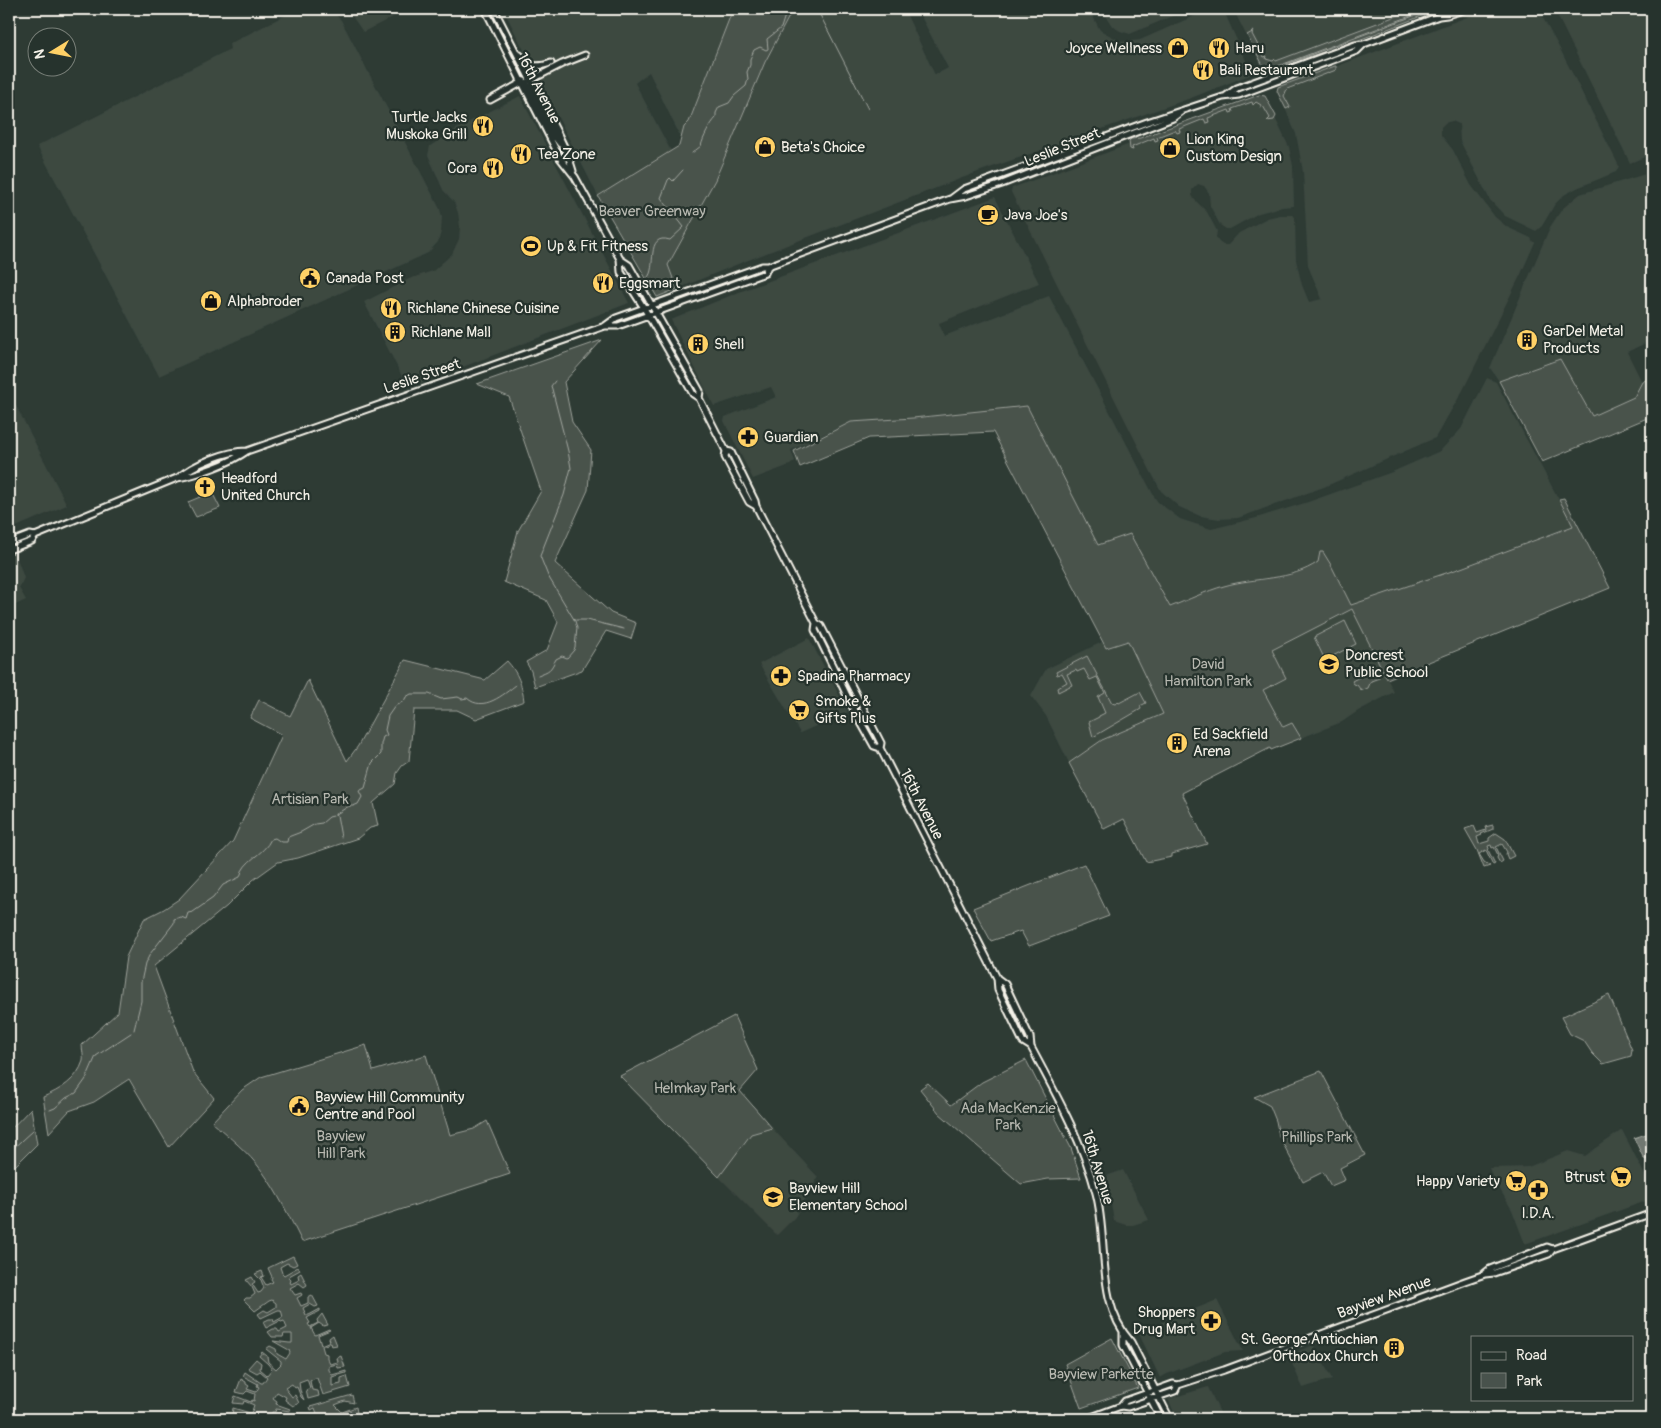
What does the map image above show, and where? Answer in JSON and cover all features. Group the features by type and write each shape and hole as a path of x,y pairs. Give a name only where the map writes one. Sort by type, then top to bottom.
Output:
{"main road":[{"name":"16th Avenue","path":"485,9 525,82 566,150 575,177"},
{"name":"16th Avenue","path":"494,9 512,44 525,82 560,158 575,177 620,259 621,272 644,308 693,394 700,398"},
{"name":"Leslie Street","path":"1439,16 1447,9"},
{"name":"Leslie Street","path":"9,543 30,535 35,536 178,478 189,469 236,451 247,451 605,326 616,318 652,305 762,266 768,266 950,198 966,196 1056,164 1173,118 1181,112 1223,97 1237,88 1355,44 1364,44 1439,16 1466,9"},
{"path":"512,44 531,66 541,67 552,63"},
{"path":"490,100 567,61 585,55"},
{"name":"16th Avenue","path":"620,259 629,265 700,391 700,398 726,451 725,456 749,502 756,506 816,623 821,626 867,714 880,743 880,748 997,978 998,990 1020,1036 1023,1042 1031,1046"},
{"name":"Leslie Street","path":"605,326 618,326 765,273 768,266"},
{"name":"Leslie Street","path":"9,550 32,541 35,536"},
{"name":"16th Avenue","path":"816,623 815,630 856,712 874,746 880,748"},
{"name":"16th Avenue","path":"997,978 1005,984 1030,1037 1031,1046 1072,1126 1085,1159 1096,1194 1111,1307 1170,1419"},
{"name":"Bayview Avenue","path":"1121,1406 1125,1400 1173,1384 1178,1386 1485,1274 1490,1269 1547,1247 1553,1249 1652,1213"},
{"name":"16th Avenue","path":"1123,1332 1123,1345 1161,1419"},
{"name":"Bayview Avenue","path":"1086,1419 1121,1406 1128,1407 1176,1391 1178,1386"}],"shaded area":[{"path":"297,9 330,9 341,20 440,209 442,217 438,242 428,253 159,376 37,146 230,49 229,44"},
{"path":"347,9 409,9 363,32"},
{"path":"503,9 733,9 682,140 649,72 635,83 671,151 598,196"},
{"path":"793,9 904,9 935,75 948,68 917,9 1089,9 1100,30 1122,42 1140,40 1210,9 1223,9 1252,74 1191,98 978,172 677,289 668,265 715,180 765,62"},
{"path":"1101,9 1189,9 1130,34 1112,26"},
{"path":"1233,9 1421,9 1263,68"},
{"path":"1488,9 1538,9 1619,166 1616,172 1564,195 1555,204 1542,226 1536,231 1505,216 1490,200 1460,141 1459,124 1452,121 1445,123 1441,127 1441,135 1453,150 1471,185 1495,217 1507,227 1531,238 1535,242 1462,392 1435,438 1324,487 1238,518 1219,519 1200,516 1179,507 1161,491 1151,472 1011,192 1012,188 1264,95 1289,147 1293,166 1294,206 1259,213 1230,229 1226,229 1220,225 1210,206 1209,193 1204,186 1198,184 1192,190 1192,195 1207,212 1217,231 1216,238 1223,245 1228,245 1239,233 1267,218 1280,215 1292,215 1295,217 1296,260 1302,285 1309,302 1322,299 1308,266 1303,172 1296,134 1277,89"},
{"path":"1554,9 1652,9 1652,154 1630,163"},
{"path":"520,96 629,303 408,388 364,302 409,279 433,271 452,254 459,239 458,213 454,202 443,190 428,155 430,146 461,126"},
{"path":"1652,172 1652,340 1627,352 1642,382 1634,397 1592,417 1560,359 1499,381 1490,368 1550,227 1562,209 1580,194"},
{"path":"995,197 1039,283 939,323 944,336 1049,296 1155,498 1180,519 1211,529 1256,518 1308,502 1392,472 1440,451 1461,429 1487,378 1496,382 1573,526 1461,568 1351,606 1323,552 1320,553 1318,562 1309,568 1274,578 1225,586 1170,607 1130,535 1098,545 1026,406 913,418 851,422 791,450 795,461 790,465 753,479 724,421 725,417 776,397 771,387 714,406 671,320 739,292"},
{"path":"9,392 67,505 9,530"},
{"path":"15,552 24,578 19,588 26,600 9,608 9,555"},
{"name":"Doncrest Public School","path":"1352,609 1394,692 1358,711 1342,722 1301,738 1292,723 1283,728 1263,689 1286,678 1271,650"},
{"path":"809,638 848,712 800,733 759,664"},
{"path":"1128,641 1164,714 1102,740 1069,763 1046,716 1031,696 1046,669 1102,642 1106,648"},
{"name":"Bayview Hill Elementary School","path":"772,1128 818,1177 795,1217 777,1235 719,1177 751,1134"},
{"path":"1622,1130 1652,1189 1652,1199 1525,1244 1512,1210 1489,1168 1528,1167 1568,1151 1585,1156"},
{"path":"1652,1132 1652,1161 1644,1159 1634,1138"},
{"path":"1123,1170 1149,1220 1133,1225 1114,1221 1106,1176"},
{"path":"1217,1300 1243,1351 1225,1352 1160,1378 1139,1334 1160,1323"},
{"path":"1314,1345 1332,1379 1303,1388 1288,1355"},
{"path":"1208,1387 1223,1419 1177,1419 1168,1399"}],"green space":[{"name":"Beaver Greenway","path":"733,9 793,9 765,62 715,180 668,265 677,289 657,297 598,196 679,146 684,127 689,122"},
{"path":"1418,9 1429,9 1273,68 1264,67 1247,35 1254,31 1252,34 1264,57 1267,56 1266,59 1273,61 1275,59 1276,61 1404,13 1405,10 1406,13"},
{"path":"1432,9 1440,9 1348,44 1286,64"},
{"path":"1336,66 1336,70 1287,89 1284,96 1290,107 1286,109 1277,91 1278,87"},
{"path":"1259,95 1265,96 1276,116 1274,120 1267,121 1270,118 1263,106 1260,108 1261,105 1256,102 1253,105 1252,102 1232,109 1233,112 1230,113 1229,110 1208,118 1209,122 1206,123 1204,119 1179,129 1180,132 1177,133 1175,130 1157,137 1158,140 1155,141 1154,138 1132,147 1133,150 1130,149 1129,141 1131,139 1140,138"},
{"path":"602,340 564,382 572,422 591,450 588,490 555,563 611,613 636,623 631,639 606,631 582,670 535,687 531,671 526,662 547,650 558,622 546,600 504,582 518,531 541,491 509,397 477,384"},
{"path":"1560,359 1592,416 1634,397 1642,382 1652,377 1652,416 1542,462 1499,381"},
{"name":"David Hamilton Park","path":"1027,406 1098,545 1130,534 1170,607 1224,586 1296,573 1318,562 1320,552 1323,552 1331,565 1351,605 1461,568 1573,526 1559,499 1564,498 1610,588 1387,679 1352,609 1272,650 1286,678 1263,690 1283,727 1292,723 1301,738 1271,750 1270,748 1182,793 1207,844 1172,854 1172,857 1146,862 1124,819 1104,829 1069,763 1102,740 1163,714 1128,641 1106,648 993,432 869,438 800,467 794,451 851,422 913,418"},
{"path":"212,492 220,508 196,517 188,502"},
{"path":"1345,621 1356,644 1325,660 1314,637"},
{"path":"1087,656 1112,703 1119,703 1140,692 1146,703 1140,706 1141,709 1093,737 1089,722 1105,713 1098,697 1105,693 1097,677 1090,680 1084,669 1077,672 1076,670 1067,674 1072,685 1058,692 1057,688 1067,682 1062,673 1057,675 1056,672"},
{"name":"Artisian Park","path":"405,660 485,680 507,661 519,680 524,701 476,719 457,710 414,710 409,761 397,773 395,784 373,803 378,826 370,828 358,838 298,858 278,862 253,880 227,906 154,966 193,1072 214,1098 169,1147 129,1079 94,1102 69,1111 49,1133 43,1097 62,1088 77,1074 83,1061 82,1045 118,1012 126,957 144,919 179,899 233,841 282,735 250,718 259,700 290,716 308,680 347,761 358,746"},
{"path":"1374,669 1379,678 1371,681 1368,688 1360,689 1352,681"},
{"path":"1493,825 1493,829 1477,837 1479,844 1489,841 1489,838 1496,833 1505,839 1514,856 1508,859 1507,852 1502,844 1496,847 1503,861 1500,863 1494,847 1488,846 1495,864 1493,865 1486,850 1479,854 1484,862 1490,866 1484,868 1477,850 1465,829 1474,826 1477,833 1486,830 1485,827"},
{"path":"1084,864 1109,916 1029,946 1021,931 991,941 973,908"},
{"path":"1609,995 1632,1050 1631,1056 1603,1064 1584,1041 1570,1034 1561,1017"},
{"name":"Helmkay Park","path":"734,1016 758,1070 740,1091 772,1128 751,1134 719,1177 620,1076"},
{"name":"Bayview Hill Park","path":"366,1045 373,1071 426,1055 450,1135 474,1129 487,1121 510,1174 302,1242 279,1197 257,1164 212,1122 242,1090 261,1077"},
{"name":"Ada MacKenzie Park","path":"1026,1060 1071,1148 1081,1178 1048,1179 1021,1184 939,1113 920,1089 928,1083 951,1105 982,1082"},
{"name":"Phillips Park","path":"1321,1071 1365,1155 1340,1168 1345,1180 1331,1186 1323,1172 1303,1182 1279,1136 1270,1106 1254,1097"},
{"path":"31,1108 37,1144 9,1172 9,1131"},
{"path":"293,1256 297,1264 293,1266 287,1263 280,1267 282,1273 284,1275 298,1267 300,1270 289,1276 290,1282 291,1284 299,1280 298,1275 301,1273 307,1285 304,1287 299,1283 290,1288 295,1295 301,1293 302,1295 297,1298 301,1306 308,1303 308,1297 312,1295 318,1306 315,1307 310,1304 303,1308 306,1315 320,1309 320,1311 307,1318 310,1323 308,1324 310,1327 318,1323 317,1320 322,1314 328,1325 323,1326 319,1323 311,1328 315,1335 330,1330 318,1335 321,1345 330,1341 329,1338 333,1335 337,1345 331,1346 330,1343 322,1346 324,1353 327,1354 330,1364 338,1362 337,1358 341,1356 345,1367 338,1368 337,1364 329,1366 329,1370 332,1375 346,1371 346,1373 332,1377 332,1386 341,1384 341,1378 347,1376 350,1387 323,1395 317,1378 315,1378 310,1381 312,1390 318,1391 319,1396 308,1399 306,1390 310,1388 307,1379 299,1382 304,1400 297,1387 295,1388 292,1384 285,1388 292,1397 295,1395 299,1403 293,1406 285,1400 286,1397 277,1392 273,1398 277,1401 276,1404 290,1409 290,1411 276,1409 275,1412 272,1412 271,1419 252,1419 253,1417 245,1413 239,1417 232,1415 233,1408 250,1413 254,1405 244,1401 243,1404 233,1403 235,1396 251,1402 252,1400 254,1401 255,1394 247,1391 244,1394 236,1392 241,1379 249,1386 247,1389 256,1392 259,1387 257,1386 258,1384 243,1376 245,1372 261,1383 267,1377 260,1371 257,1373 248,1368 256,1359 261,1363 260,1369 267,1375 272,1369 259,1356 262,1352 267,1356 268,1362 276,1369 281,1364 281,1361 266,1349 270,1346 276,1349 277,1354 286,1359 290,1353 289,1350 273,1341 292,1343 292,1334 284,1334 283,1337 272,1337 268,1332 277,1329 279,1332 287,1328 284,1321 266,1328 263,1322 273,1319 274,1322 283,1317 281,1310 261,1318 258,1314 264,1310 268,1312 276,1307 276,1303 272,1300 269,1301 255,1311 244,1300 255,1294 246,1280 252,1277 255,1282 252,1284 258,1293 261,1292 264,1288 261,1280 255,1274 262,1271 264,1276 261,1277 266,1285 273,1282 268,1268"},
{"name":"Bayview Parkette","path":"1112,1338 1138,1388 1081,1408 1065,1364"},
{"path":"352,1395 354,1403 345,1401 335,1405 342,1412 356,1407 357,1413 352,1415 350,1410 342,1413 343,1419 311,1419 318,1416 315,1408 311,1410 310,1407"}],"waterway":[{"path":"692,153 701,146 707,131 716,118 719,107 729,103 746,86 747,72 754,50 760,47 768,49 767,39 781,28 787,9"},
{"path":"817,9 868,109"},
{"path":"647,278 652,268 654,246 657,241 662,239 670,240 684,227 661,198 668,180 670,178 673,181 683,170"},
{"path":"538,675 549,670 556,659 562,656 567,658 574,650 577,628 575,621 548,576 540,556 564,495 571,468 551,386 555,381"},
{"path":"576,620 587,620 624,629"},
{"path":"134,1030 141,1001 141,982 145,964 150,954 174,923 174,919 181,917 186,919 188,913 193,912 213,898 223,885 240,877 245,866 268,845 271,839 275,838 281,842 287,842 288,837 315,824 322,823 349,806 358,804 362,797 359,791 365,788 372,763 381,754 383,737 387,735 385,730 388,716 395,706 411,694 429,694 441,699 467,698 480,704 486,703 499,697 516,685"},
{"path":"337,815 341,837"},
{"path":"50,1110 76,1093 86,1079 96,1056 131,1033"},
{"path":"9,1152 33,1130"}],"place":[{"name":"Joyce Wellness","path":"1178,48"},
{"name":"Haru","path":"1219,48"},
{"name":"Bali Restaurant","path":"1203,70"},
{"name":"Turtle Jacks Muskoka Grill","path":"483,126"},
{"name":"Beta's Choice","path":"765,147"},
{"name":"Lion King Custom Design","path":"1170,148"},
{"name":"Tea Zone","path":"521,154"},
{"name":"Cora","path":"493,168"},
{"name":"Java Joe's","path":"988,215"},
{"name":"Up & Fit Fitness","path":"531,246"},
{"name":"Canada Post","path":"310,278"},
{"name":"Eggsmart","path":"603,283"},
{"name":"Alphabroder","path":"211,301"},
{"name":"Richlane Chinese Cuisine","path":"391,308"},
{"name":"Richlane Mall","path":"395,332"},
{"name":"GarDel Metal Products","path":"1527,340"},
{"name":"Shell","path":"698,344"},
{"name":"Guardian","path":"748,437"},
{"name":"Headford United Church","path":"205,487"},
{"name":"Doncrest Public School","path":"1329,664"},
{"name":"Spadina Pharmacy","path":"781,676"},
{"name":"Smoke & Gifts Plus","path":"799,710"},
{"name":"Ed Sackfield Arena","path":"1177,743"},
{"name":"Bayview Hill Community Centre and Pool","path":"299,1106"},
{"name":"Btrust","path":"1621,1177"},
{"name":"Happy Variety","path":"1516,1181"},
{"name":"I.D.A.","path":"1538,1190"},
{"name":"Bayview Hill Elementary School","path":"773,1197"},
{"name":"Shoppers Drug Mart","path":"1211,1321"},
{"name":"St. George Antiochian Orthodox Church","path":"1394,1348"}]}
